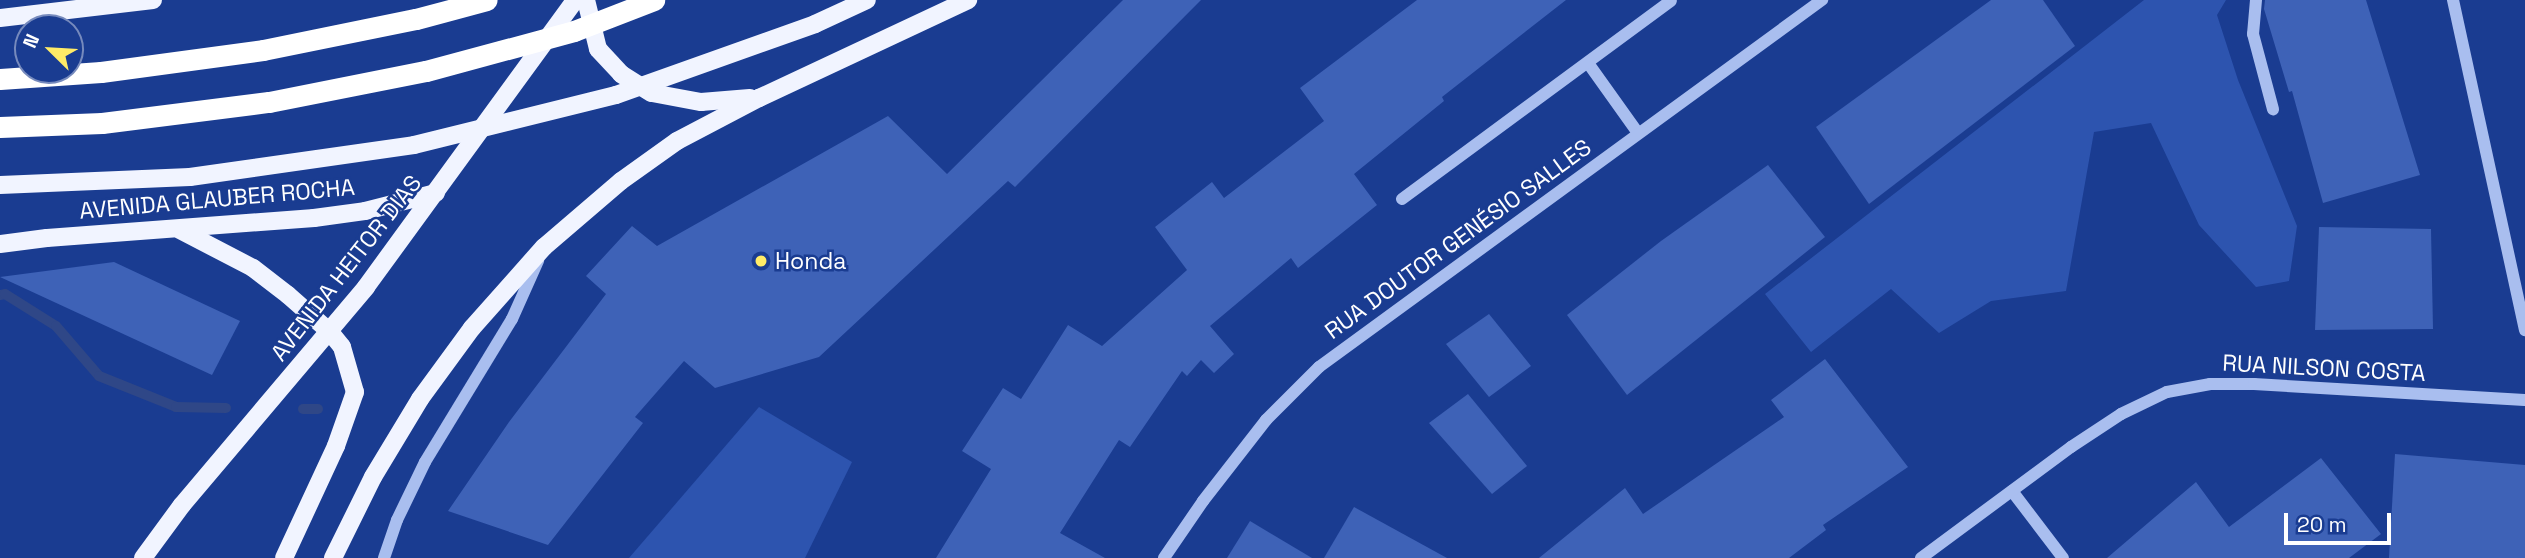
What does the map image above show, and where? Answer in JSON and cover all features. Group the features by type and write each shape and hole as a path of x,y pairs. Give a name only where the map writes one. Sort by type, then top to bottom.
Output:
{"highway":[{"path":"0,79 101,72 263,50 416,19 487,0"},
{"path":"0,127 102,123 269,102 440,67 574,31 654,0"}],"main road":[{"path":"0,18 153,0"},
{"name":"AVENIDA HEITOR DIAS","path":"143,558 182,505 330,332 436,193 576,0"},
{"path":"586,0 598,49 621,74 652,93 701,102 759,98"},
{"path":"0,185 190,177 414,145 616,95 815,24 867,0"},
{"path":"333,558 373,477 420,399 472,328 544,247 621,181 677,141 759,98 968,0"},
{"name":"AVENIDA GLAUBER ROCHA","path":"0,244 365,211 436,193"},
{"path":"177,228 253,268 330,332 342,347 355,392 336,446 284,558"}],"street":[{"name":"RUA DOUTOR GENÉSIO SALLES","path":"1164,558 1203,501 1266,420 1319,367 1822,0"},
{"path":"2256,0 2253,34 2273,109"},
{"path":"2453,0 2525,330"},
{"path":"1402,200 1671,1"},
{"path":"1588,63 1638,133"},
{"path":"384,558 397,520 425,462 512,319 544,247"},
{"name":"RUA NILSON COSTA","path":"1921,558 2120,414 2167,392 2210,384 2525,400"},
{"path":"2012,491 2063,558"}],"shaded area":[{"path":"2144,0 2226,0 2217,15 2238,80 2297,226 2289,281 2256,287 2199,225 2151,123 2094,132 2066,291 1991,301 1939,333 1891,289 1811,352 1765,294"},
{"path":"759,407 852,462 805,558 629,558"}],"building":[{"path":"1123,0 1201,0 1015,187 1008,181 819,357 715,388 684,361 635,417 643,423 548,545 448,511 509,422 606,294 586,276 632,226 657,246 888,116 947,174"},
{"path":"1417,0 1566,0 1442,97 1444,101 1354,174 1377,205 1298,268 1291,258 1210,326 1234,354 1214,373 1201,360 1187,376 1182,371 1130,447 1119,440 1060,533 1105,558 936,558 991,469 962,451 1003,388 1021,399 1068,325 1102,346 1187,270 1155,227 1212,182 1224,198 1324,121 1300,88"},
{"path":"1991,0 2043,0 2075,46 1869,204 1816,127"},
{"path":"2265,0 2366,0 2420,175 2323,203 2292,91 2289,92 2264,9"},
{"path":"1768,165 1825,237 1627,395 1567,315 1661,241"},
{"path":"2319,227 2431,229 2433,329 2315,330"},
{"path":"114,262 240,321 212,375 0,277"},
{"path":"1489,314 1531,366 1489,397 1446,344"},
{"path":"1825,359 1908,467 1823,525 1826,530 1789,558 1539,558 1625,488 1643,514 1784,417 1771,400"},
{"path":"1468,394 1527,466 1492,494 1429,423"},
{"path":"2395,454 2525,465 2525,558 2389,558"},
{"path":"2321,458 2381,534 2349,558 2107,558 2196,482 2229,527"},
{"path":"1354,507 1447,558 1324,558"},
{"path":"1250,521 1312,558 1227,558"}],"waterway":[{"path":"0,295 5,294 56,326 99,376 176,407 226,408"},
{"path":"303,409 318,409"}],"place":[{"name":"Honda","path":"761,261"}]}
